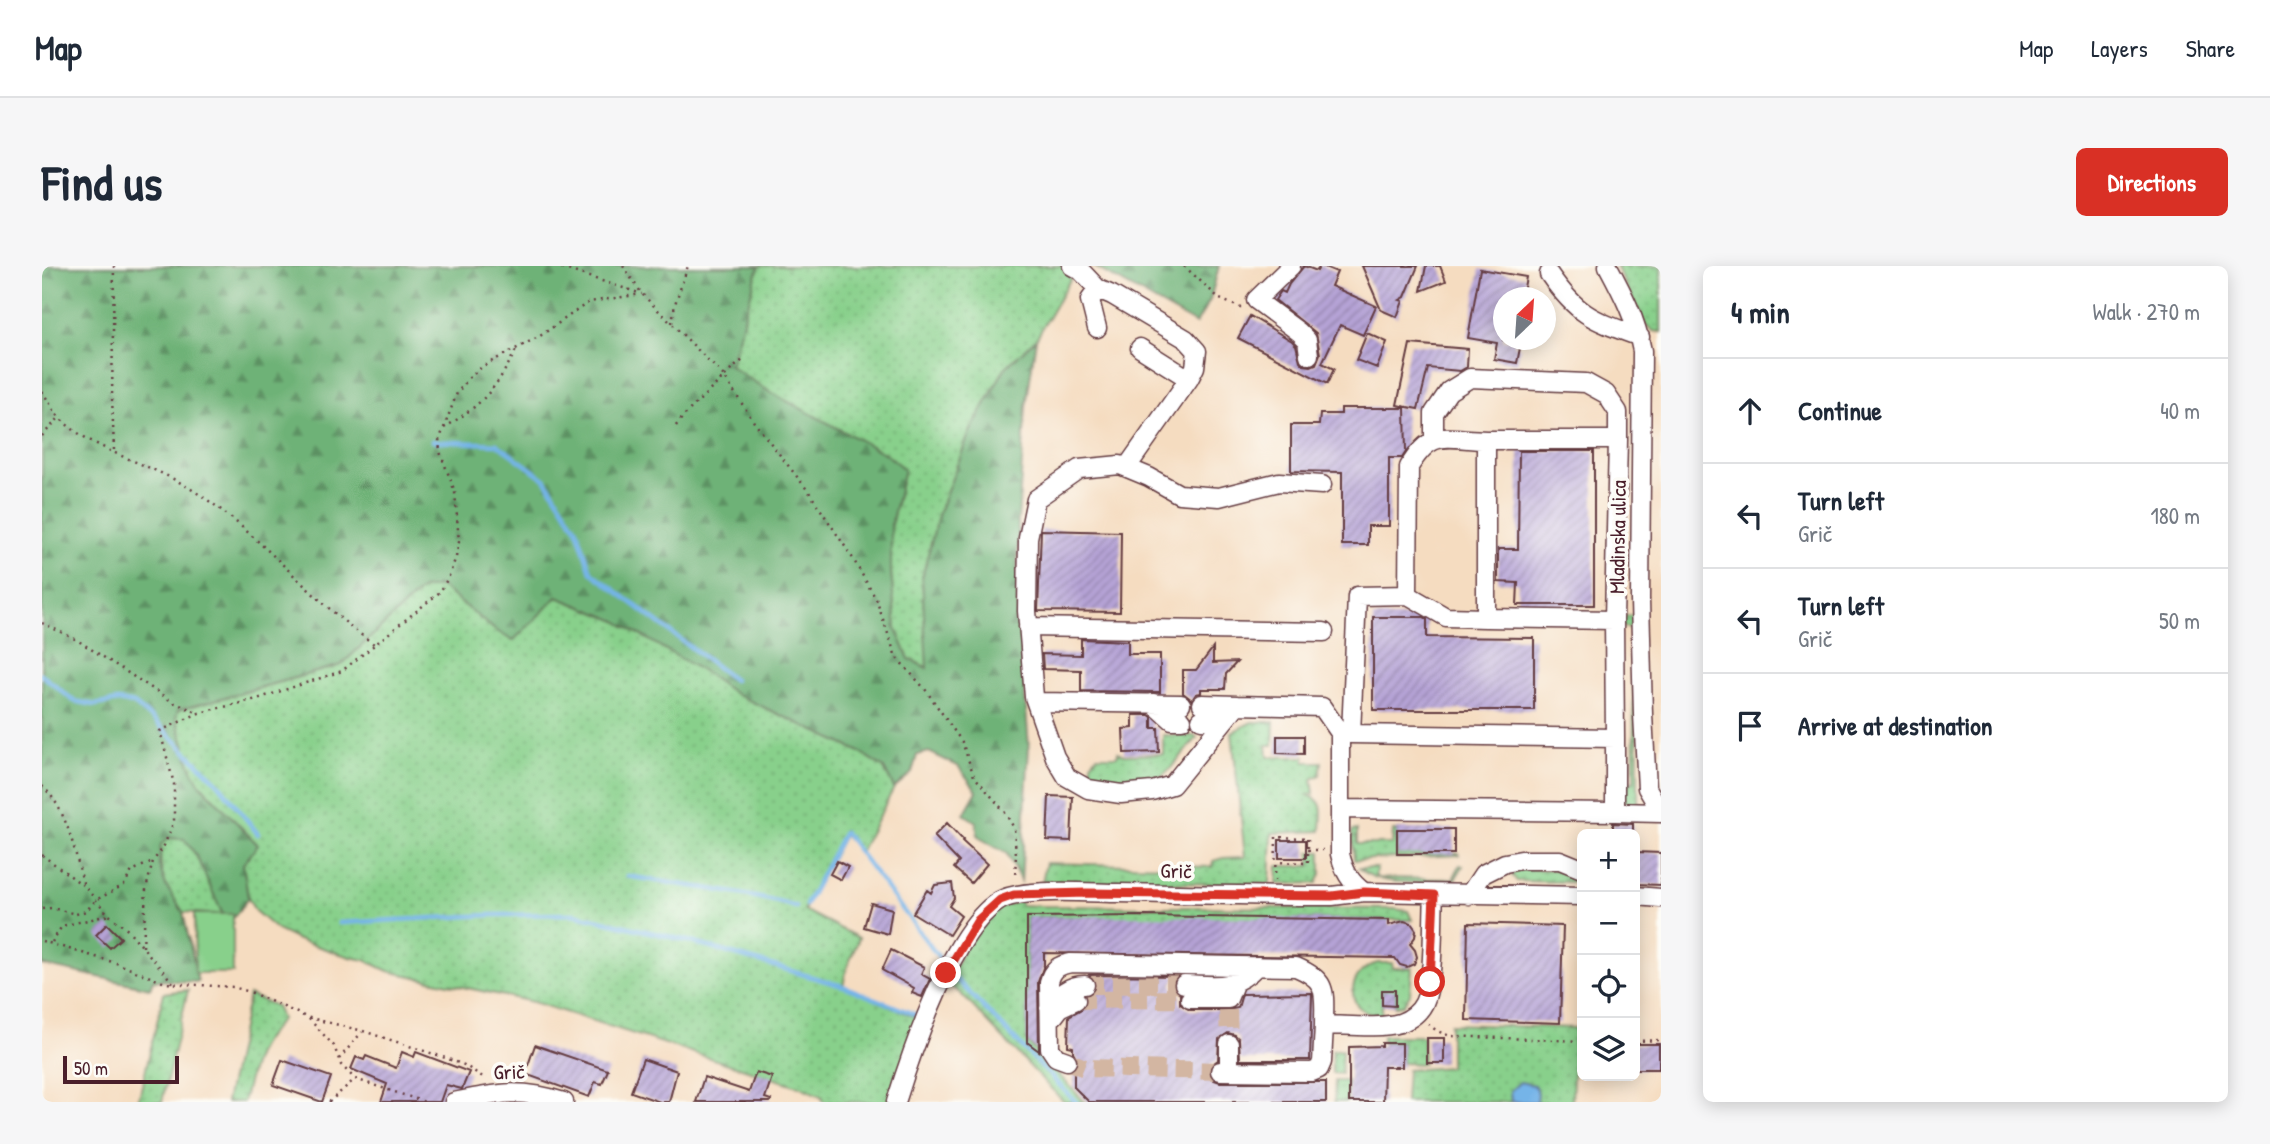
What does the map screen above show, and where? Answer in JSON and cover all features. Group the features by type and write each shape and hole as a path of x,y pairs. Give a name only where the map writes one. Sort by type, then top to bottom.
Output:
{"street":[{"path":"1072,266 1082,271 1098,289 1186,340 1197,351 1195,367 1189,379 1127,467"},
{"path":"1291,266 1250,305 1299,332 1307,340 1309,355"},
{"name":"Mladinska ulica","path":"1608,266 1629,305 1642,351 1640,600 1643,714 1647,788 1661,813"},
{"path":"1549,274 1566,299 1594,320 1640,337"},
{"path":"1097,328 1090,300 1098,289"},
{"path":"1140,348 1189,379"},
{"path":"1434,438 1434,413 1449,391 1470,378 1586,383 1606,394 1618,412 1614,621 1615,812"},
{"path":"1408,595 1409,467 1419,449 1434,438 1618,440"},
{"path":"1486,440 1486,618"},
{"path":"1237,705 1172,785 1152,791 1121,794 1088,789 1068,777 1055,757 1036,702 1028,627 1028,538 1036,499 1079,469 1120,465 1179,494 1219,497 1279,482 1322,485"},
{"path":"1364,892 1353,884 1340,854 1340,809 1357,596 1408,595 1446,617 1614,621"},
{"path":"1028,627 1324,632"},
{"path":"1036,702 1153,704 1181,712"},
{"path":"1224,721 1202,712 1237,705 1322,707 1345,734 1615,738"},
{"path":"1340,809 1661,813"},
{"path":"1469,895 1483,874 1505,863 1521,860 1560,860 1577,867"},
{"name":"Grič","path":"1014,895 1086,893 1332,896 1364,892 1577,895"},
{"path":"896,1102 919,1032 962,944 978,920 991,907 1014,895"},
{"path":"1324,1025 1400,1023 1416,1015 1425,1001 1430,982 1434,895"},
{"path":"1640,897 1661,898"},
{"path":"1067,1061 1056,1057 1050,1048 1048,1029 1049,982 1051,974 1062,964 1296,967 1313,974 1322,985 1324,1025 1322,1062 1319,1069 1312,1072 1224,1071 1229,1044"},
{"path":"1187,992 1230,998 1257,966"},
{"path":"1048,1029 1061,1007 1081,992 1069,988 1057,997 1049,1008"},
{"name":"Grič","path":"454,1102 501,1092 531,1093 564,1102"}],"path":[{"path":"114,266 114,451"},
{"path":"555,266 642,294"},
{"path":"623,266 642,294 723,375 754,422 809,492 852,557 876,599 896,657 925,689 962,742 974,776 1004,811 1014,828 1014,895"},
{"path":"672,323 675,304 688,266"},
{"path":"1184,266 1220,299 1250,305"},
{"path":"143,947 146,889 153,861 163,848 174,821 174,784 160,732 199,713 257,699 342,671 440,592 456,557 458,542 454,492 440,452 439,438 457,393 468,378 483,366 540,336 589,302 642,294"},
{"path":"444,428 474,409 494,389 517,347"},
{"path":"676,426 687,410 706,395 723,375 743,360"},
{"path":"42,391 60,417 85,438 186,486 221,510 347,625 374,644"},
{"path":"42,436 60,417"},
{"path":"42,623 77,640 173,702 199,713"},
{"path":"42,786 49,792 62,818 84,886"},
{"path":"1276,837 1308,838 1308,863 1276,862 1276,837"},
{"path":"42,855 84,886 109,915 129,931 175,985"},
{"path":"42,909 52,908 76,914 86,911 96,900 124,885 132,871 153,861"},
{"path":"52,942 62,926 109,915"},
{"path":"42,941 52,942 175,985 242,989 306,1017 363,1031 464,1065 489,1080 501,1092"},
{"path":"1416,1015 1437,1031 1450,1036 1577,1041"},
{"path":"306,1017 334,1046 341,1065 355,1079 425,1102"},
{"path":"339,1059 363,1031"},
{"path":"1640,1041 1661,1040"},
{"path":"329,1102 355,1079"}],"green space":[{"path":"42,266 759,266 730,366 768,391 886,454 904,469 891,525 891,572 896,629 909,659 927,668 922,578 939,512 970,432 1005,368 1036,339 1026,406 1018,519 1017,593 1029,747 1021,882 1007,854 978,837 976,822 964,814 977,791 958,766 929,752 917,755 912,773 894,788 884,768 858,751 735,694 707,674 615,620 557,597 513,641 440,586 422,589 341,665 178,710 176,718 191,768 199,783 258,845 243,864 248,898 235,916 223,915 196,855 184,839 171,838 161,844 159,865 166,886 183,912 198,982 153,980 150,988 42,965"},
{"path":"759,266 1078,266 1036,339 1005,368 970,432 939,512 922,578 928,668 909,659 896,629 891,572 891,525 904,469 768,391 730,366"},
{"path":"1093,266 1219,266 1210,300 1196,324"},
{"path":"1616,266 1661,266 1661,332 1653,331 1645,324"},
{"path":"440,586 495,630 557,597 615,620 707,674 735,694 858,751 884,768 894,788 860,852 844,835 804,910 859,938 843,986 920,1019 892,1102 825,1102 823,1097 801,1087 533,1002 388,971 365,960 298,940 277,930 255,911 248,898 243,864 258,845 199,783 191,768 176,718 178,709 341,665 422,589"},
{"path":"1636,615 1638,806 1623,801 1623,783 1634,782 1633,628 1623,627 1622,616"},
{"path":"1252,722 1274,722 1273,745 1267,745 1268,757 1305,757 1305,762 1322,762 1320,775 1312,779 1314,794 1308,795 1320,805 1321,831 1272,833 1270,884 1042,882 1046,863 1212,867 1213,861 1245,857 1232,732"},
{"path":"1163,735 1197,738 1160,777 1102,780 1091,772 1091,763 1097,756 1117,756 1118,752 1124,755 1163,754"},
{"path":"1357,830 1357,844 1392,844 1393,831 1397,831 1397,854 1459,855 1354,860 1352,831"},
{"path":"171,838 184,839 196,855 223,915 183,912 167,887 162,873 161,844"},
{"path":"1310,852 1321,852 1321,874 1317,883 1277,884 1278,866 1310,866"},
{"path":"1460,865 1463,866 1454,881 1391,881 1379,879 1368,875 1359,868 1377,868 1377,878 1453,879"},
{"path":"1516,869 1571,870 1575,876 1572,882 1516,881 1512,875"},
{"path":"1021,901 1021,905 1042,906 1394,909 1408,911 1412,920 1027,917 1027,1042 1085,1102 1064,1102 962,995 947,983 967,943 998,908"},
{"path":"194,914 233,914 233,973 195,973"},
{"path":"1378,963 1392,963 1393,968 1412,968 1410,994 1403,1005 1395,1006 1395,991 1382,991 1382,1016 1361,1009 1355,1002 1353,993 1359,975"},
{"path":"188,990 162,1102 138,1102 164,993"},
{"path":"249,995 276,1006 281,1019 258,1051 243,1102 226,1102"},
{"path":"1450,1024 1575,1028 1572,1102 1405,1102 1407,1070 1450,1067"},
{"path":"1382,1036 1423,1036 1423,1064 1402,1063 1402,1042 1382,1042"},
{"path":"1332,1050 1342,1050 1341,1074 1332,1073"},
{"path":"1335,1081 1347,1081 1347,1102 1334,1102"}],"water":[{"path":"1520,1082 1534,1085 1538,1093 1537,1102 1511,1102 1510,1091"}],"building":[{"path":"1304,266 1317,271 1322,266 1337,272 1331,286 1376,306 1363,335 1340,325 1322,363 1334,369 1327,384 1238,338 1250,316 1292,341 1304,365 1316,364 1320,354 1316,333 1275,300 1281,291 1285,293"},
{"path":"1362,266 1418,266 1405,297 1400,300 1403,301 1397,317 1381,310"},
{"path":"1426,266 1440,266 1446,281 1421,291"},
{"path":"1480,269 1526,277 1524,287 1493,287 1493,342 1468,338"},
{"path":"1367,333 1387,342 1377,368 1356,360"},
{"path":"1410,344 1468,349 1467,367 1460,371 1428,368 1418,409 1397,405"},
{"path":"1496,350 1520,350 1517,363 1494,359"},
{"path":"1341,408 1405,408 1406,452 1402,458 1389,458 1389,526 1368,526 1368,545 1342,545 1342,472 1291,471 1291,425 1319,425 1320,414 1341,414"},
{"path":"1519,451 1594,451 1594,605 1517,605 1518,583 1498,582 1498,549 1518,549"},
{"path":"1041,530 1121,532 1120,612 1038,611"},
{"path":"1373,617 1424,617 1427,619 1427,637 1534,638 1534,710 1373,710"},
{"path":"1081,639 1128,641 1128,654 1160,654 1160,692 1081,691 1081,670 1043,669 1042,654 1081,655"},
{"path":"1213,648 1213,663 1237,662 1226,674 1225,689 1201,689 1201,693 1196,694 1192,700 1183,693 1183,670 1196,670"},
{"path":"1133,715 1152,717 1152,728 1158,728 1159,752 1124,753 1123,729 1133,728"},
{"path":"1277,736 1304,736 1304,754 1277,753"},
{"path":"1049,796 1073,797 1071,841 1047,840"},
{"path":"947,823 987,864 971,883 954,868 959,862 934,836"},
{"path":"1613,823 1633,824 1633,829 1613,829"},
{"path":"1397,829 1454,829 1454,854 1397,854"},
{"path":"1279,840 1306,840 1306,858 1279,858"},
{"path":"1640,852 1661,853 1661,885 1640,884"},
{"path":"837,861 848,867 841,880 830,874"},
{"path":"952,883 954,898 949,906 961,916 949,935 913,913 927,890 931,893 935,885"},
{"path":"871,903 892,909 888,934 864,927"},
{"path":"1027,917 1389,920 1389,925 1404,921 1411,923 1416,930 1410,944 1417,957 1414,964 1407,967 1400,965 1395,958 1044,953 1044,965 1038,982 1039,1051 1027,1042"},
{"path":"1468,923 1563,926 1560,1023 1466,1020"},
{"path":"107,924 121,938 110,948 96,935"},
{"path":"891,950 924,967 921,974 930,979 922,997 912,993 914,988 882,970"},
{"path":"1090,975 1176,976 1174,990 1180,994 1180,1004 1190,1010 1238,1008 1242,994 1312,993 1310,1060 1240,1060 1239,1039 1228,1033 1219,1039 1218,1060 1211,1065 1209,1072 1214,1080 1220,1082 1326,1082 1326,1102 1089,1102 1074,1087 1074,1070 1078,1060 1073,1047 1068,1046 1069,1016 1085,1007 1087,996 1095,989 1095,979"},
{"path":"1382,990 1395,990 1395,1006 1382,1005"},
{"path":"1427,1038 1444,1038 1444,1063 1427,1063"},
{"path":"1382,1043 1402,1043 1402,1067 1384,1067 1383,1102 1349,1102 1349,1047 1382,1046"},
{"path":"1640,1044 1659,1044 1659,1069 1640,1069"},
{"path":"535,1045 608,1070 602,1084 595,1082 589,1097 525,1074"},
{"path":"402,1052 414,1057 416,1052 469,1072 462,1089 446,1085 440,1102 381,1102 387,1084 351,1069 356,1057 364,1060 366,1056 396,1068"},
{"path":"643,1059 677,1071 669,1102 660,1102 631,1092"},
{"path":"282,1060 331,1077 322,1102 273,1085"},
{"path":"756,1072 772,1077 765,1098 771,1100 770,1102 696,1102 704,1077 749,1092"}],"waterway":[{"path":"433,441 497,444 545,479 577,529 591,572 734,680"},
{"path":"42,675 74,701 95,705 118,701 134,704 219,784 258,834"},
{"path":"806,905 844,832 943,963"},
{"path":"627,876 733,893 796,907"},
{"path":"339,923 490,915 574,914 688,941 843,986 919,1016"},
{"path":"957,980 1076,1102"}],"tunnel":[{"path":"1085,985 1184,984"},
{"path":"1076,1000 1190,999"},
{"path":"1228,1010 1229,1044"},
{"path":"1067,1061 1085,1068 1220,1071"}],"route":[{"path":"946,973 978,920 1000,900 1014,895 1086,893 1332,896 1364,892 1434,895 1430,982"}]}
